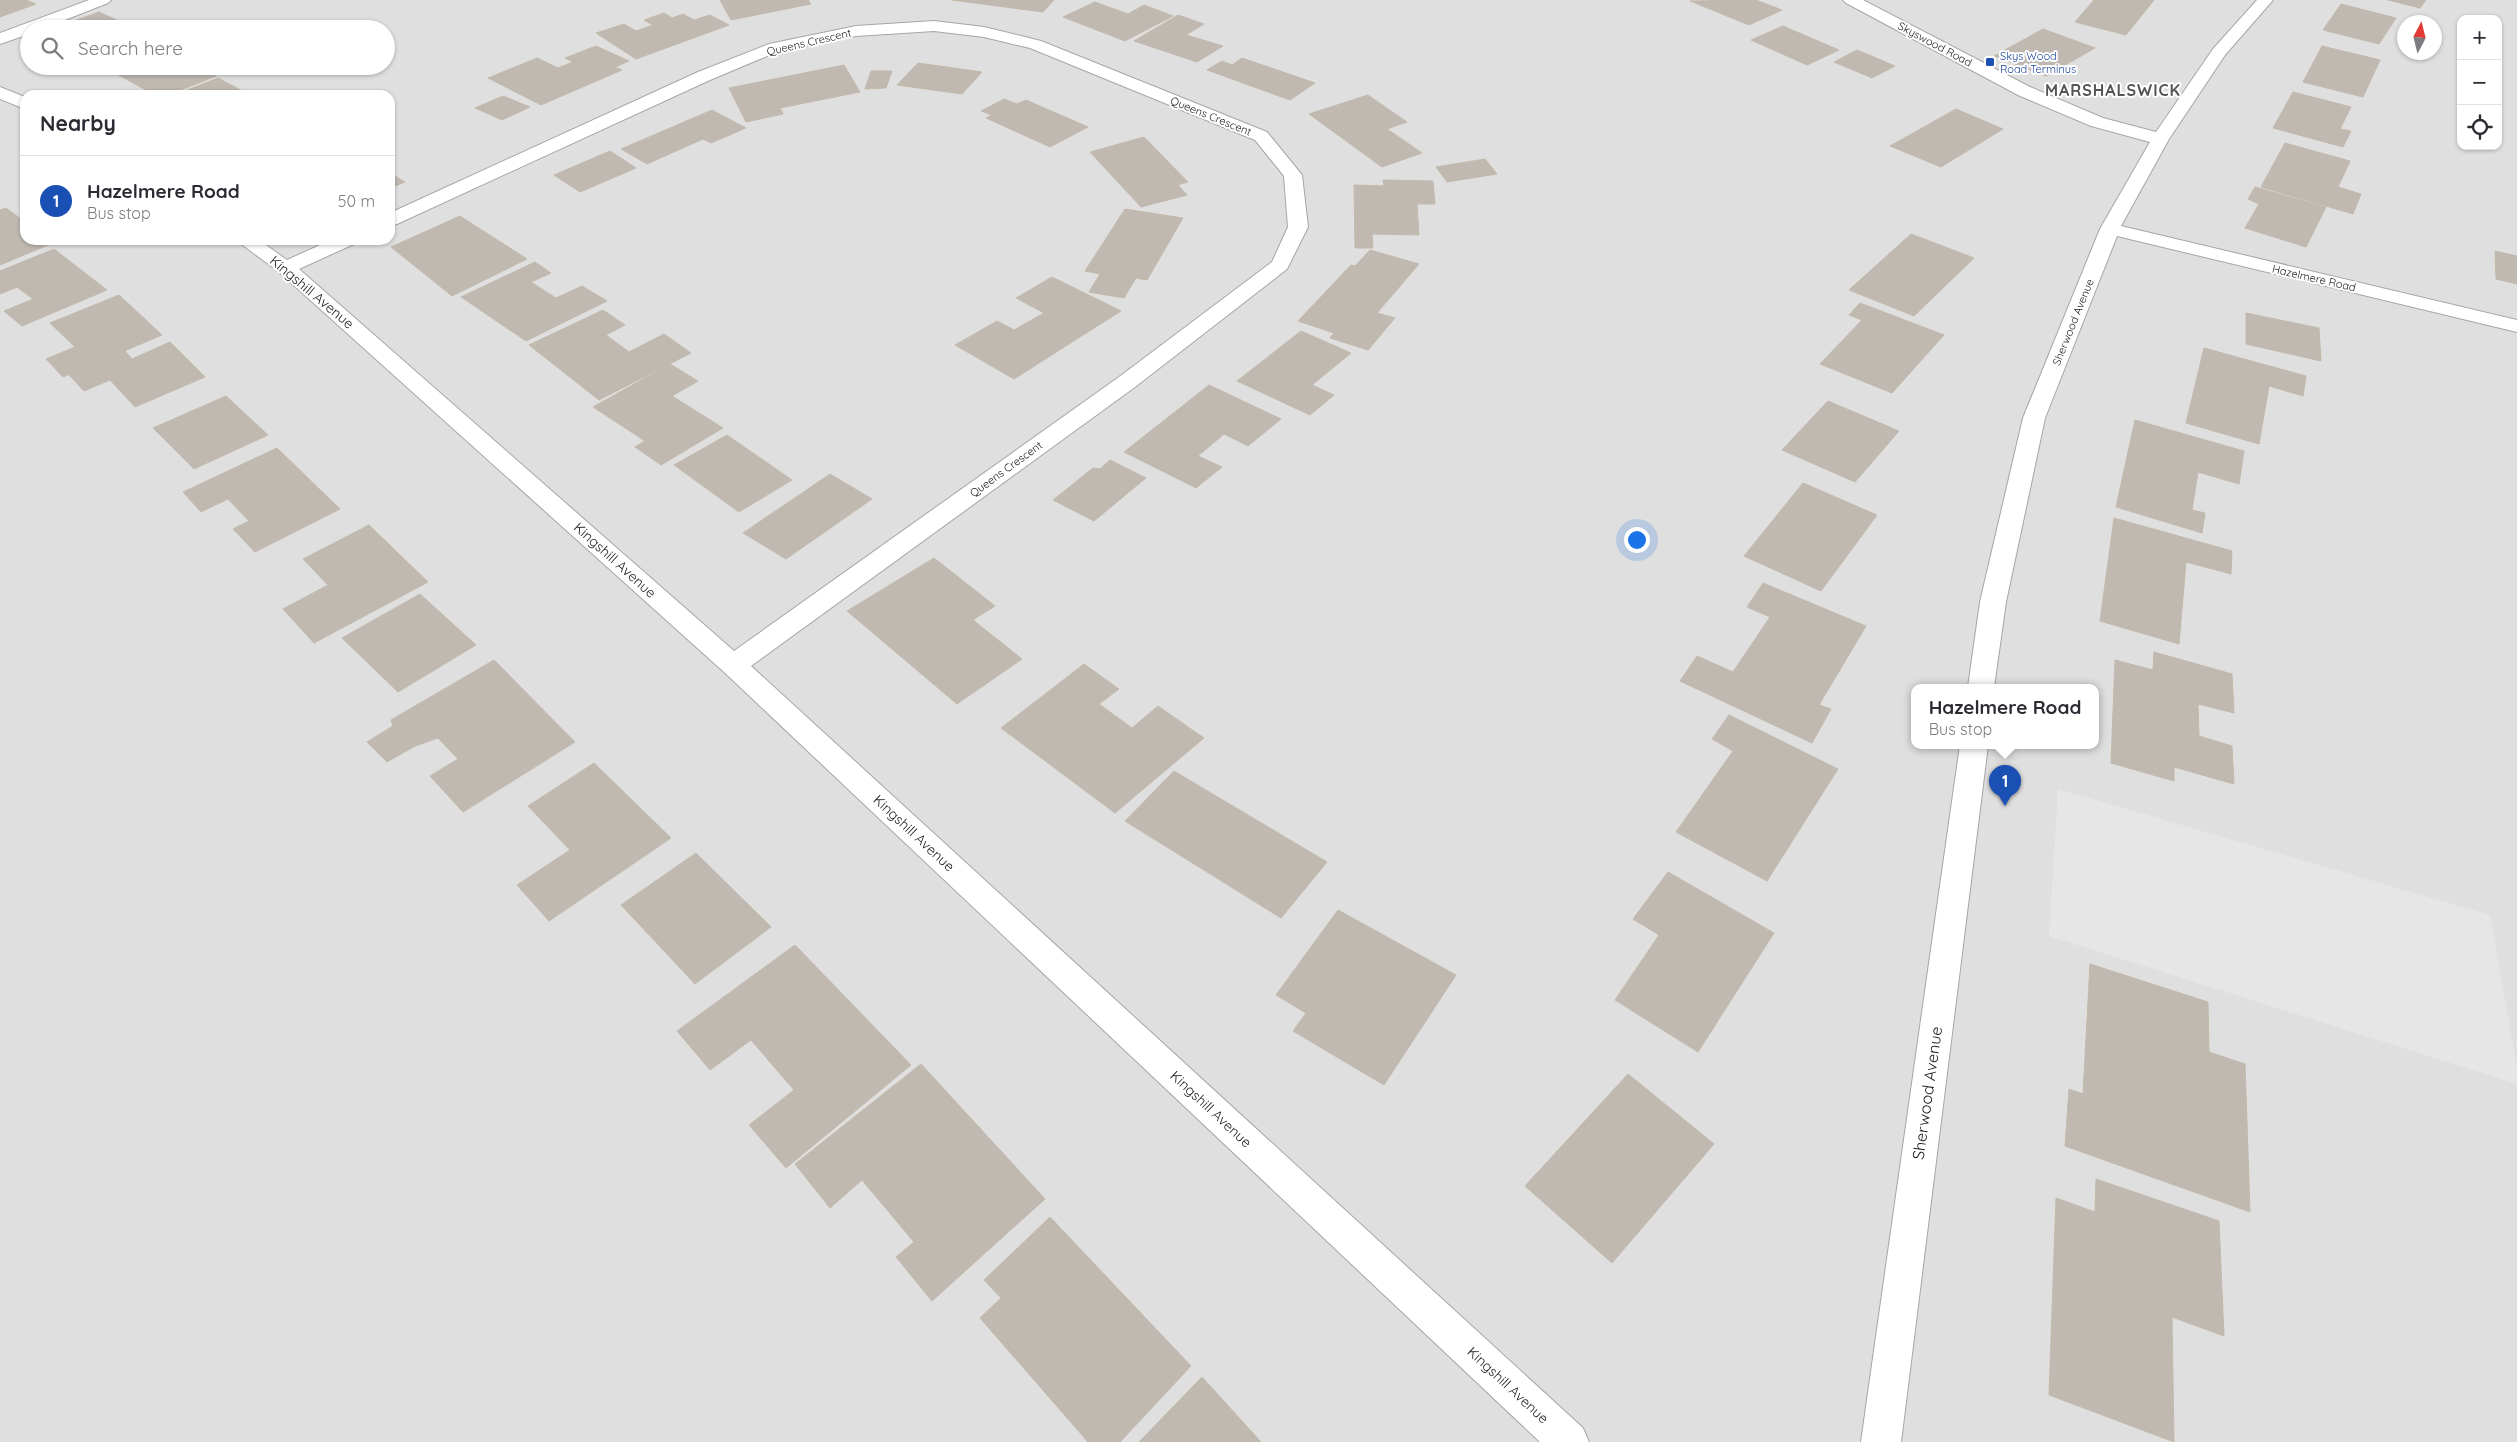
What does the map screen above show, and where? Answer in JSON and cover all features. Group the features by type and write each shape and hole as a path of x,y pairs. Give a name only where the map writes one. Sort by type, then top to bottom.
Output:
{"street":[{"path":"49,20 103,0"},
{"name":"Skyswood Road","path":"1851,0 2024,91 2097,122 2160,139"},
{"name":"Sherwood Avenue","path":"1982,684 1993,602 2034,418 2110,229 2160,139 2219,52 2265,0"},
{"name":"Queens Crescent","path":"395,218 704,76 775,47 856,31 934,26 984,32 1035,44 1261,136 1293,175 1298,227 1280,265 1128,382 733,665"},
{"path":"0,38 20,31"},
{"path":"0,92 20,102"},
{"name":"Hazelmere Road","path":"2110,229 2517,326"},
{"name":"Kingshill Avenue","path":"253,245 286,268 733,665 1570,1442"},
{"path":"286,268 336,245"},
{"name":"Sherwood Avenue","path":"1881,1442 1973,749"}],"shaded area":[{"path":"0,0 2517,0 2517,1442 0,1442"},
{"path":"2058,789 2490,915 2517,1067 2517,1084 2049,936"}],"building":[{"path":"0,0 26,0 36,4 0,17"},
{"path":"720,0 808,0 811,4 731,20"},
{"path":"952,0 1054,0 1043,12"},
{"path":"1756,0 1782,10 1749,25 1690,1"},
{"path":"2094,0 2154,0 2126,35 2075,22"},
{"path":"2388,0 2426,0 2420,8"},
{"path":"1095,2 1128,14 1144,5 1173,16 1125,41 1063,17"},
{"path":"2341,4 2396,18 2379,44 2323,30"},
{"path":"99,12 117,20 77,20"},
{"path":"664,13 672,18 683,14 694,20 710,15 729,25 636,59 596,33 624,24 636,31 653,25 644,20"},
{"path":"1178,15 1204,24 1186,35 1223,46 1197,62 1134,41"},
{"path":"1783,26 1839,50 1807,65 1751,40"},
{"path":"2043,29 2095,48 2046,76 1994,56"},
{"path":"596,46 629,61 615,67 622,70 541,105 488,78 537,58 558,68 573,62 565,58"},
{"path":"2322,46 2380,60 2363,97 2303,82"},
{"path":"1857,50 1895,66 1872,78 1834,62"},
{"path":"1242,58 1315,83 1290,100 1207,70 1222,61 1232,65"},
{"path":"918,63 982,72 962,94 897,85"},
{"path":"844,65 860,92 780,108 783,114 746,122 729,88"},
{"path":"871,71 892,71 886,88 865,89"},
{"path":"119,75 216,76 181,90 146,90"},
{"path":"218,78 241,90 188,90"},
{"path":"2293,92 2351,107 2340,129 2351,131 2343,147 2273,128"},
{"path":"1368,95 1407,122 1387,129 1422,153 1382,167 1309,114"},
{"path":"503,96 530,107 502,120 475,108"},
{"path":"1004,99 1017,104 1026,100 1088,127 1050,147 986,118 992,115 981,111"},
{"path":"1956,109 2003,129 1941,167 1890,146"},
{"path":"712,110 746,128 711,143 703,139 647,164 621,149"},
{"path":"1144,137 1188,182 1178,185 1187,195 1141,207 1090,152"},
{"path":"2285,143 2350,161 2338,187 2361,194 2353,214 2261,187"},
{"path":"610,151 636,168 580,192 554,175"},
{"path":"1485,159 1497,174 1447,182 1436,167"},
{"path":"395,176 405,182 395,186"},
{"path":"1383,180 1433,181 1435,204 1417,204 1419,235 1372,234 1373,248 1355,248 1354,185 1384,186"},
{"path":"2255,187 2326,207 2306,247 2245,228 2259,204 2248,199"},
{"path":"6,208 20,218 20,245 48,245 0,265 0,210"},
{"path":"1125,209 1183,218 1147,280 1136,278 1124,298 1089,292 1100,274 1085,271"},
{"path":"460,216 527,259 452,296 391,247"},
{"path":"1911,234 1974,258 1914,316 1849,290"},
{"path":"54,249 107,290 22,326 4,311 33,299 17,287 0,294 0,271"},
{"path":"1370,250 1419,264 1377,313 1395,318 1368,350 1330,338 1334,333 1298,321 1351,265 1355,266"},
{"path":"2495,251 2517,256 2517,284 2496,279"},
{"path":"535,262 551,273 531,282 556,298 582,286 607,301 526,341 461,297"},
{"path":"1052,277 1121,311 1014,379 955,345 997,321 1014,330 1044,313 1016,298"},
{"path":"119,295 162,335 63,377 46,359 75,347 50,323"},
{"path":"1860,303 1944,335 1892,393 1820,364 1862,320 1849,315"},
{"path":"603,310 625,325 606,335 629,352 664,334 691,353 599,400 529,345"},
{"path":"2246,313 2319,328 2321,361 2246,344"},
{"path":"1301,331 1351,353 1312,385 1334,395 1310,415 1237,381"},
{"path":"170,342 205,377 135,407 110,380 84,391 69,375 125,351 132,359"},
{"path":"2204,348 2306,376 2303,396 2269,386 2259,444 2186,423"},
{"path":"670,364 698,381 672,396 723,428 661,465 635,447 645,441 593,407"},
{"path":"1209,385 1281,419 1248,446 1224,434 1198,456 1222,467 1196,488 1124,452"},
{"path":"226,396 268,435 194,469 153,428"},
{"path":"1828,401 1899,431 1855,482 1782,450"},
{"path":"2135,420 2244,451 2239,484 2198,472 2192,510 2205,513 2202,533 2116,507"},
{"path":"727,435 792,480 739,512 674,465"},
{"path":"277,448 340,509 255,552 233,529 249,521 228,499 201,512 183,492"},
{"path":"1110,460 1146,478 1094,521 1053,500 1093,468 1100,469"},
{"path":"830,474 872,499 786,559 743,533"},
{"path":"1803,483 1877,515 1821,591 1744,556"},
{"path":"2114,518 2232,551 2231,574 2186,562 2179,644 2100,621"},
{"path":"369,525 428,582 314,643 283,609 328,585 303,559"},
{"path":"934,558 995,606 973,620 1022,659 957,704 847,611"},
{"path":"1763,583 1866,626 1819,705 1831,709 1812,743 1680,681 1697,656 1733,672 1770,617 1747,607"},
{"path":"420,594 476,645 398,692 342,638"},
{"path":"2154,652 2232,674 2234,713 2198,704 2199,736 2232,746 2234,784 2174,767 2174,781 2111,763 2115,660 2153,670"},
{"path":"494,660 575,742 463,812 430,776 458,759 438,738 415,746 387,762 367,742 393,726 391,720"},
{"path":"1084,664 1119,689 1099,704 1132,728 1158,706 1204,738 1115,813 1001,728"},
{"path":"1729,715 1838,769 1767,881 1676,832 1733,751 1712,739"},
{"path":"594,763 671,838 549,921 517,885 570,850 528,806"},
{"path":"1174,771 1327,862 1281,918 1125,821"},
{"path":"696,853 771,927 695,984 621,905"},
{"path":"1668,872 1774,933 1698,1052 1615,1000 1659,935 1633,919"},
{"path":"1338,910 1456,975 1384,1085 1293,1031 1306,1013 1276,995"},
{"path":"795,945 911,1065 786,1168 749,1125 794,1090 751,1040 710,1070 677,1031"},
{"path":"2090,964 2208,1002 2209,1052 2245,1064 2250,1212 2065,1146 2069,1089 2083,1094"},
{"path":"921,1064 1045,1199 932,1301 896,1257 914,1242 862,1180 830,1208 795,1164"},
{"path":"1628,1074 1714,1144 1612,1263 1525,1186"},
{"path":"2096,1179 2219,1221 2224,1336 2172,1317 2174,1442 2049,1395 2056,1198 2095,1212"},
{"path":"1050,1217 1191,1366 1120,1442 1088,1442 980,1318 1001,1298 984,1280"},
{"path":"1202,1377 1261,1442 1139,1442"}],"place":[{"name":"Skys Wood Road Terminus","path":"1990,62"},
{"name":"Hazelmere Road","path":"2005,806"}],"district":[{"name":"MARSHALSWICK","path":"2113,90"}]}
